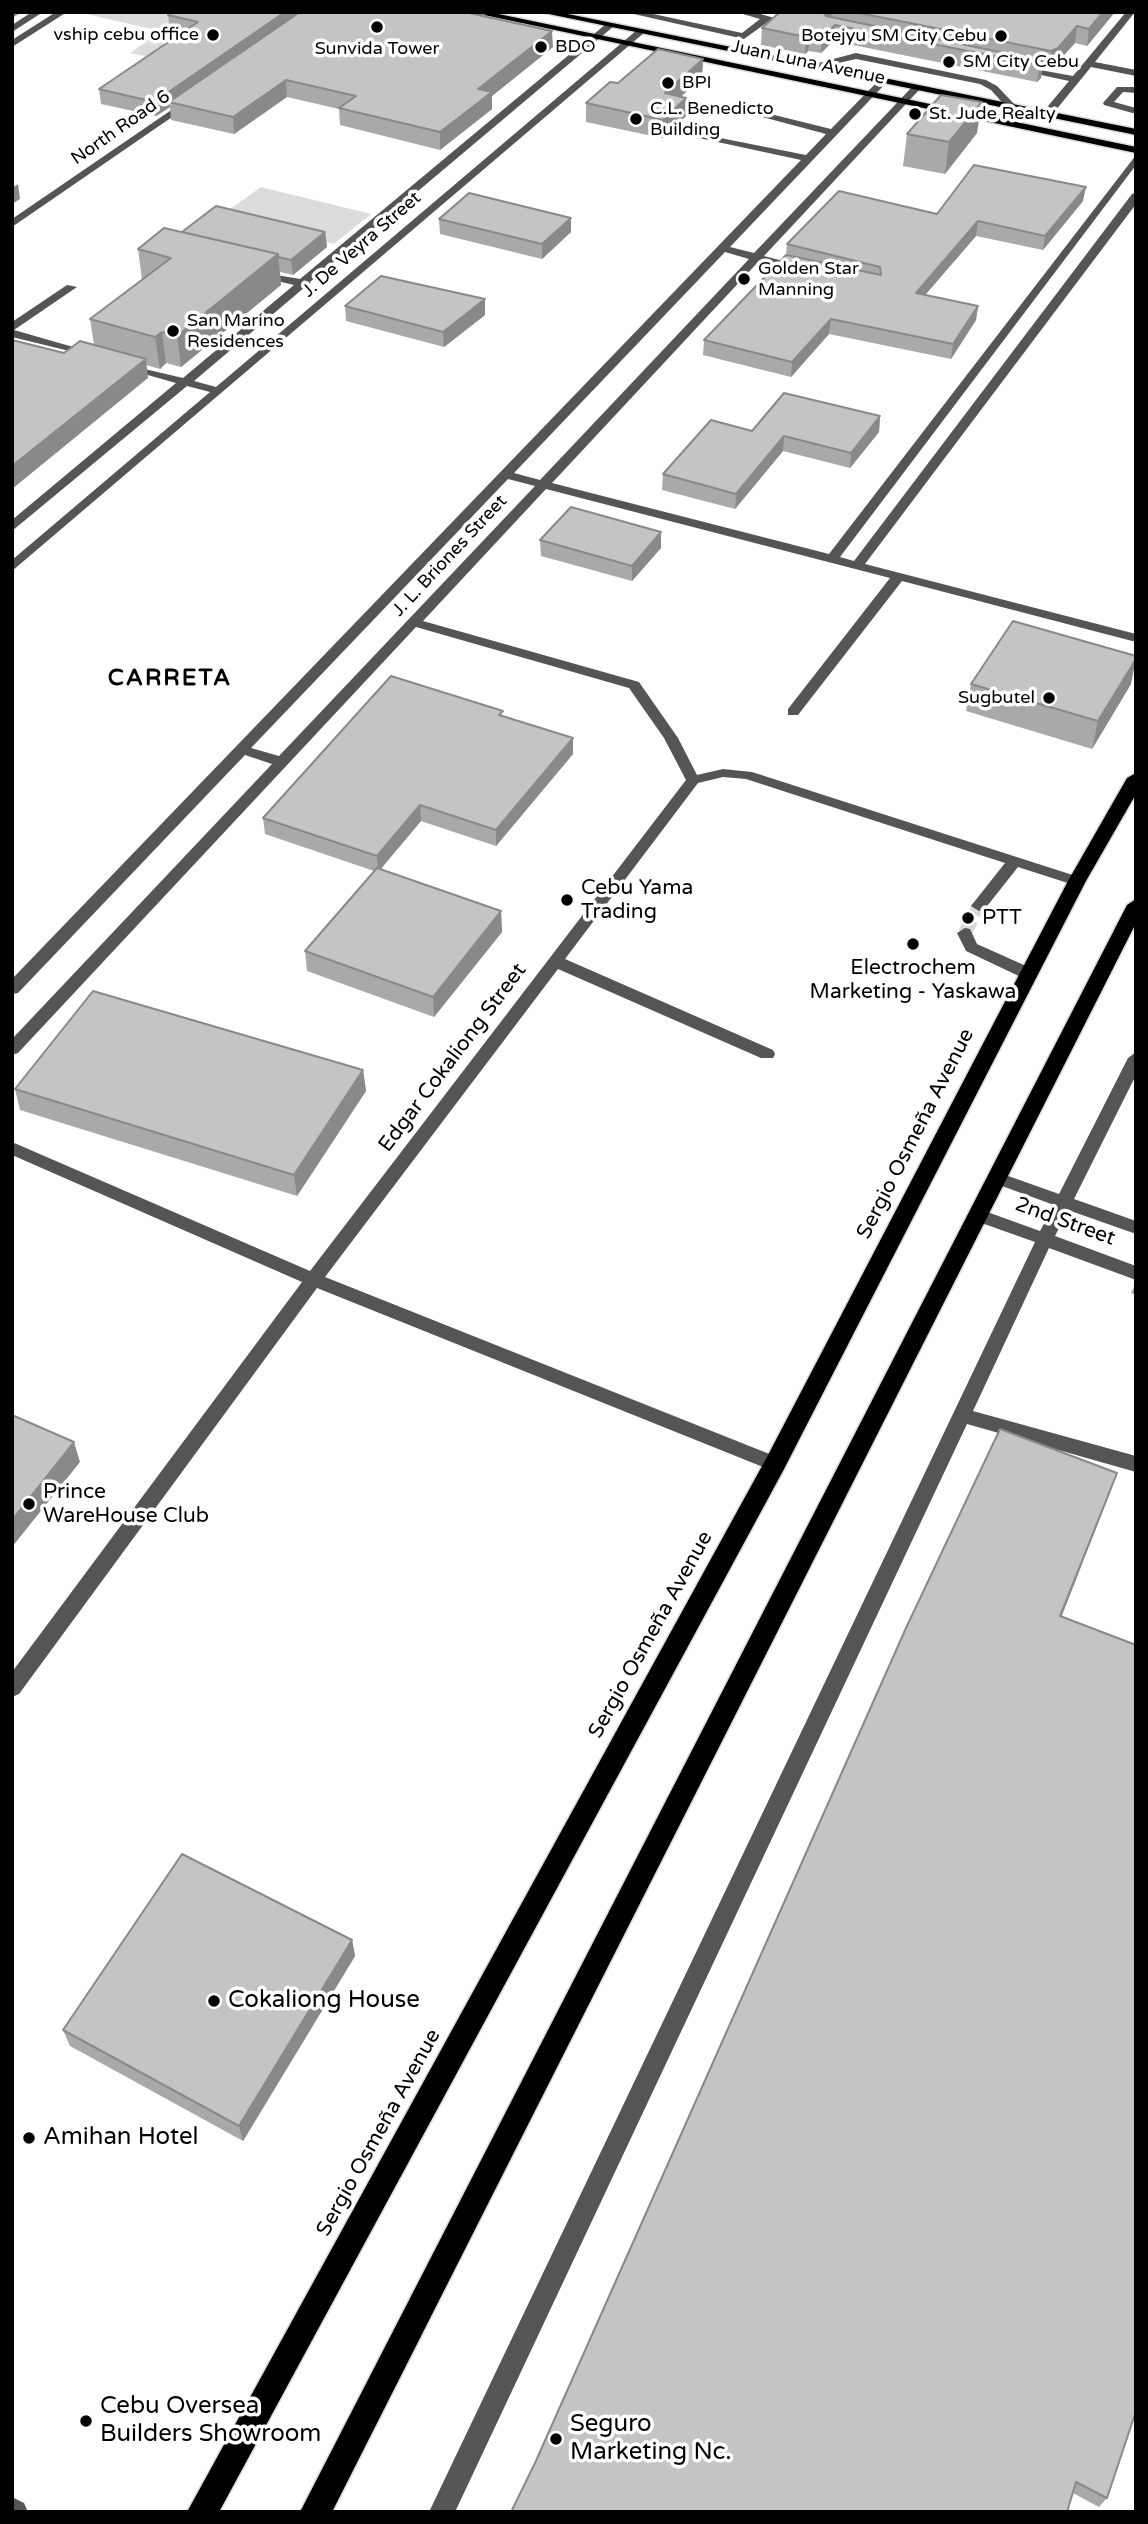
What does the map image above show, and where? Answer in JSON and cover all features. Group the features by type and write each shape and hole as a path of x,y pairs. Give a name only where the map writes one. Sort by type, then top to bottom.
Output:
{"highway":[{"name":"Sergio Osmeña Avenue","path":"202,2512 775,1464 1077,881 1136,778"},
{"path":"315,2512 1136,905"}],"main road":[{"name":"Juan Luna Avenue","path":"474,12 1136,150"},
{"name":"Juan Luna Avenue","path":"543,12 1136,132"}],"street":[{"path":"12,29 39,12"},
{"path":"12,44 63,12"},
{"path":"629,12 744,36 768,18"},
{"path":"740,12 787,22"},
{"path":"1046,114 1131,12"},
{"name":"J. De Veyra Street","path":"12,567 218,391 610,26"},
{"name":"J. De Veyra Street","path":"12,527 306,284 640,32"},
{"path":"808,67 856,56 983,82 994,88 1013,108"},
{"path":"1089,64 1136,74"},
{"path":"1014,67 1076,79"},
{"name":"J. L. Briones Street","path":"12,989 508,475 882,82"},
{"name":"J. L. Briones Street","path":"12,1049 916,88"},
{"path":"1136,90 1119,89 1108,103 1136,111"},
{"name":"North Road 6","path":"12,224 194,99"},
{"path":"730,107 834,133"},
{"path":"689,133 809,159"},
{"path":"832,559 1136,158"},
{"path":"857,566 1136,196"},
{"path":"724,249 821,274"},
{"path":"240,270 306,284"},
{"path":"12,327 71,288"},
{"path":"12,333 106,360"},
{"path":"989,352 1015,358"},
{"path":"120,363 218,391"},
{"path":"508,475 832,559 1021,614 1136,638"},
{"path":"793,712 898,577"},
{"path":"413,622 634,685 671,738 693,780 723,773 747,775 1077,881"},
{"path":"243,750 282,762"},
{"name":"Edgar Cokaliong Street","path":"12,1688 314,1280 693,780"},
{"path":"979,906 1014,862"},
{"path":"965,933 971,947 1029,974"},
{"path":"555,961 767,1054"},
{"path":"442,2512 1063,1201 1133,1068"},
{"path":"12,1148 314,1280 775,1464"},
{"name":"2nd Street","path":"997,1178 1136,1228"},
{"name":"2nd Street","path":"978,1215 1136,1273"},
{"path":"962,1415 1136,1464"}],"shaded area":[{"path":"190,12 163,31 240,48 209,70 130,53 161,31 86,14"},
{"path":"261,187 371,214 334,244 222,215"}],"building":[{"path":"173,12 285,12 154,102 99,89 198,22 168,15"},
{"path":"300,12 470,12 552,31 478,89 492,92 440,132 339,108 356,96 286,80 233,117 169,102"},
{"path":"780,12 825,12 826,16 1043,61 1040,65 835,25 822,37 810,34 806,37 762,28"},
{"path":"854,12 1103,12 1089,29 1077,26 1058,48 1051,51"},
{"path":"658,49 703,59 665,93 686,98 663,120 586,103 610,82 618,83"},
{"path":"941,95 982,102 949,142 907,134"},
{"path":"974,165 1086,187 1045,236 978,221 916,293 978,306 953,344 831,319 792,362 704,340 786,255 881,275 880,267 787,244 839,191 937,214"},
{"path":"469,193 571,218 542,244 439,219"},
{"path":"216,206 325,232 291,260 278,257 278,254 182,232"},
{"path":"164,228 278,254 177,336 162,332 155,337 90,319 171,258 138,249"},
{"path":"381,276 485,299 443,332 345,306"},
{"path":"12,340 64,353 80,341 146,359 12,466"},
{"path":"784,393 880,416 851,453 784,436 736,494 663,474 711,420 752,431"},
{"path":"571,507 661,532 632,566 540,540"},
{"path":"1013,621 1136,656 1098,721 971,684"},
{"path":"391,676 503,711 499,715 573,738 496,830 420,805 377,856 263,818"},
{"path":"377,868 501,911 433,997 305,951"},
{"path":"93,991 363,1070 294,1175 15,1089"},
{"path":"12,1415 74,1442 12,1520"},
{"path":"1000,1429 1117,1473 1060,1616 1136,1645 1136,2411 1107,2498 1076,2482 1067,2512 511,2512 906,1628"},
{"name":"Cokaliong House","path":"182,1854 352,1940 239,2126 63,2030"}],"tunnel":[{"path":"965,933 979,906"}],"place":[{"name":"Sunvida Tower","path":"377,27"},
{"name":"vship cebu office","path":"213,35"},
{"name":"Botejyu SM City Cebu","path":"1001,36"},
{"name":"BDO","path":"541,47"},
{"name":"SM City Cebu","path":"949,62"},
{"name":"BPI","path":"668,83"},
{"name":"St. Jude Realty","path":"915,114"},
{"name":"C.L. Benedicto Building","path":"636,119"},
{"name":"Golden Star Manning","path":"744,279"},
{"name":"San Marino Residences","path":"173,331"},
{"name":"Sugbutel","path":"1049,698"},
{"name":"Cebu Yama Trading","path":"567,900"},
{"name":"PTT","path":"968,918"},
{"name":"Electrochem Marketing - Yaskawa","path":"913,944"},
{"name":"Prince WareHouse Club","path":"29,1504"},
{"name":"Cokaliong House","path":"214,2001"},
{"name":"Amihan Hotel","path":"29,2138"},
{"name":"Cebu Oversea Builders Showroom","path":"86,2421"},
{"name":"Seguro Marketing Nc.","path":"556,2439"}],"district":[{"name":"CARRETA","path":"170,679"}]}
